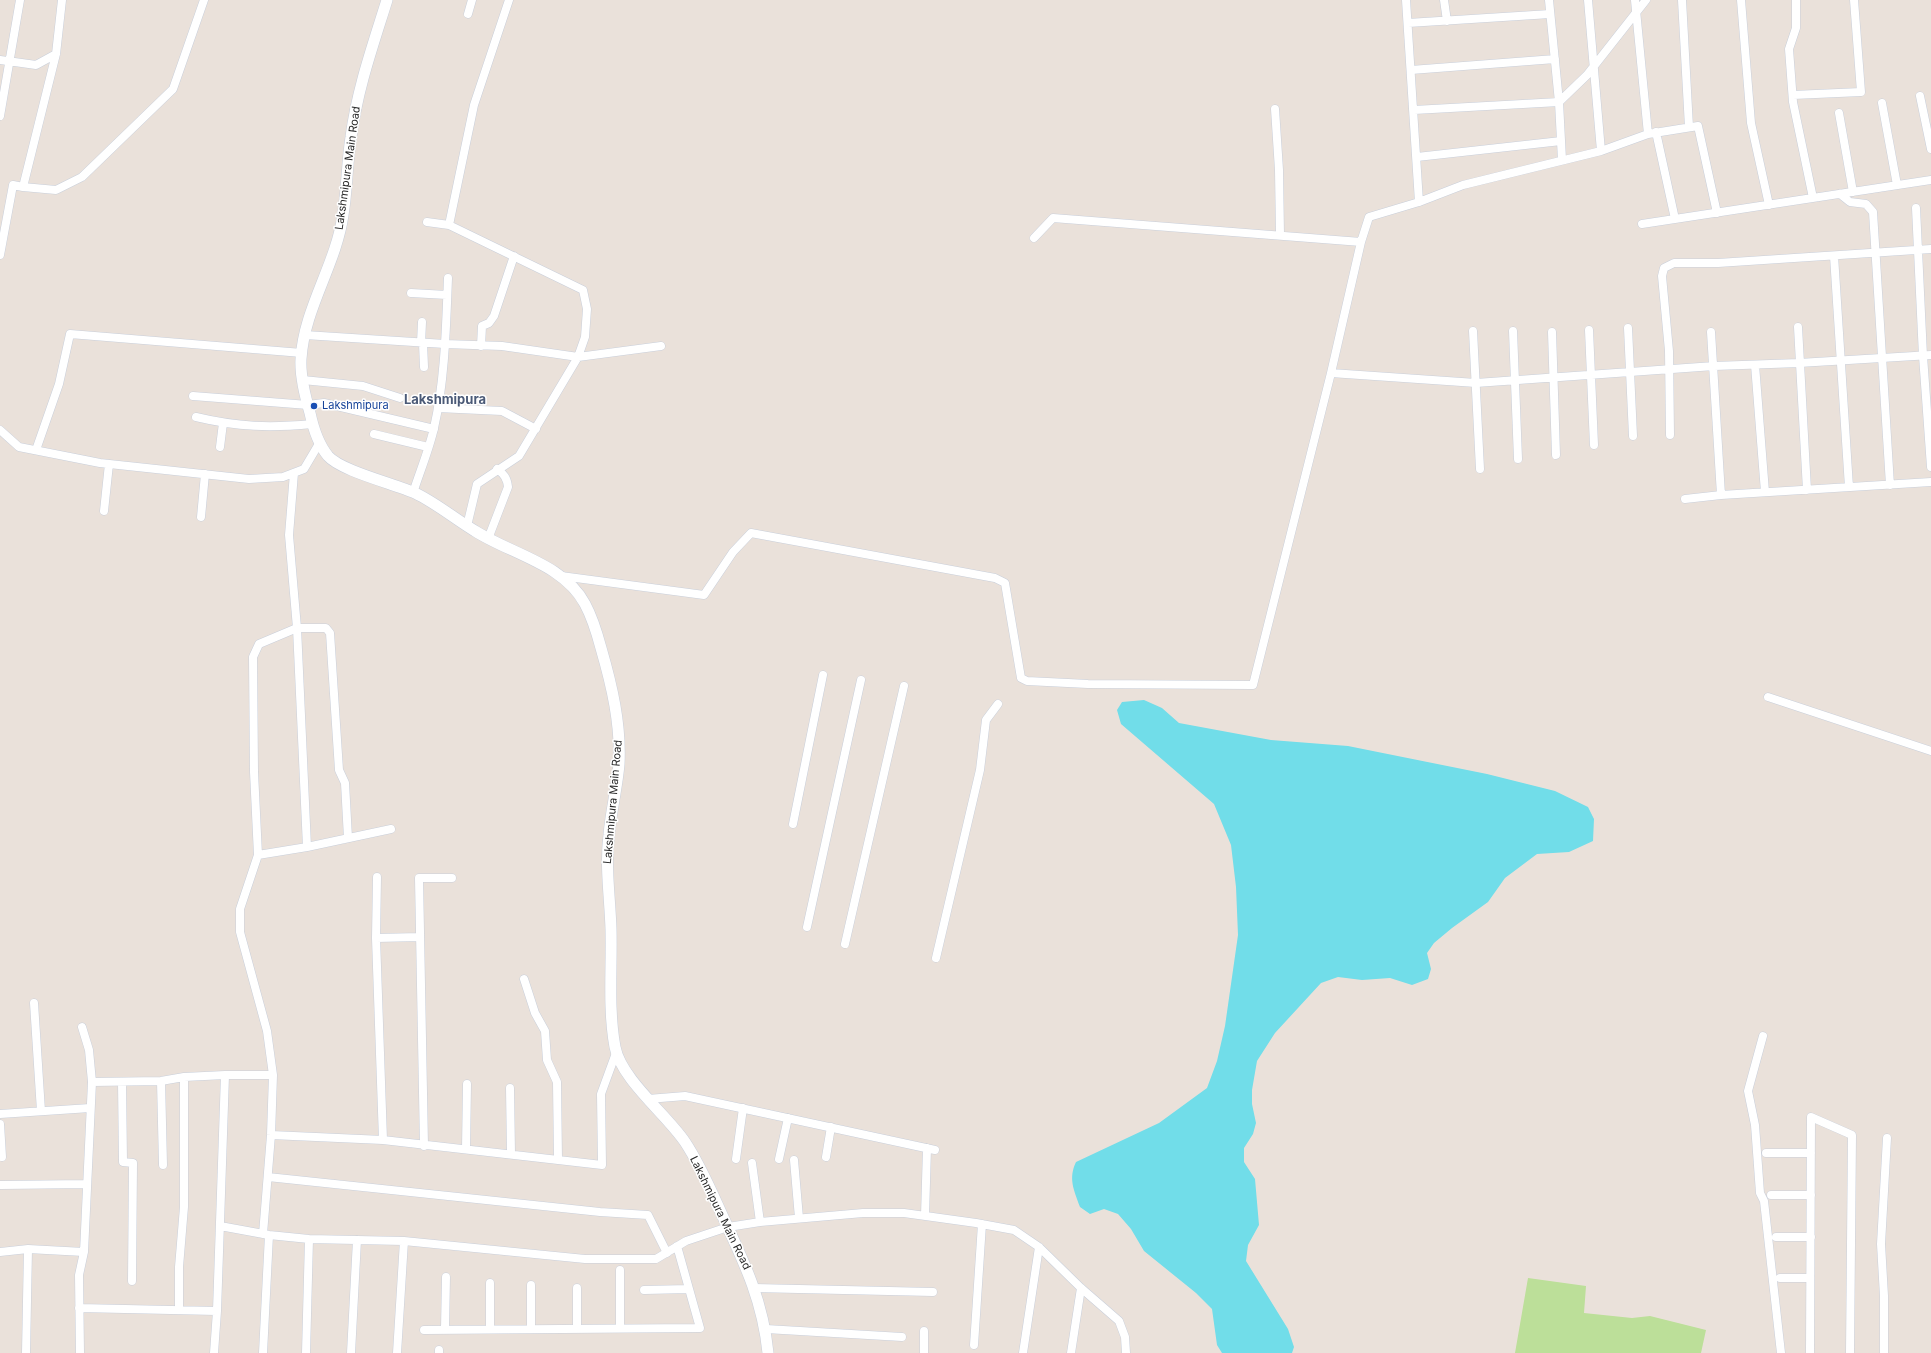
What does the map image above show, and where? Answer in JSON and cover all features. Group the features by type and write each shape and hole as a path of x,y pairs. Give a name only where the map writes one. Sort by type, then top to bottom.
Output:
{"main road":[{"name":"Lakshmipura Main Road","path":"387,0 357,102 350,138 343,218 336,245 311,311 305,335 301,364 312,424 320,442 330,458 348,468 430,501 488,539 536,562 560,576 575,588 586,606 596,631 612,690 619,738 618,769 608,836 613,1012 616,1053 633,1080 683,1139 705,1177 746,1263 766,1329 768,1353"}],"street":[{"path":"0,116 20,0"},
{"path":"23,187 56,54 62,0"},
{"path":"0,255 13,185 56,190 82,177 173,89 204,0"},
{"path":"468,14 472,0"},
{"path":"449,225 474,105 509,0"},
{"path":"1406,0 1419,202"},
{"path":"1444,0 1447,21"},
{"path":"1549,0 1559,102 1562,160"},
{"path":"1588,0 1601,150"},
{"path":"1635,0 1652,133 1675,219"},
{"path":"1414,110 1559,102 1594,67 1612,46 1646,0"},
{"path":"1682,0 1689,127"},
{"path":"1742,0 1752,123 1769,204"},
{"path":"1796,0 1796,28 1789,49 1793,95 1813,198"},
{"path":"1793,95 1861,92 1854,0"},
{"path":"1408,23 1550,14"},
{"path":"0,60 36,65 56,54"},
{"path":"1411,70 1555,59"},
{"path":"1920,96 1931,149"},
{"path":"1882,103 1897,185"},
{"path":"1275,109 1279,170 1280,235"},
{"path":"1839,113 1853,192"},
{"path":"560,576 704,595 732,552 751,533 995,578 1005,583 1021,678 1027,681 1095,684 1253,685 1331,372 1361,242 1369,217 1419,202 1463,185 1601,150 1652,133 1698,126 1717,213"},
{"path":"1416,157 1561,141"},
{"path":"1642,224 1931,180"},
{"path":"1840,194 1850,202 1866,204 1873,212 1890,485"},
{"path":"1916,208 1917,249 1927,355 1931,467"},
{"path":"1034,238 1053,218 1361,242"},
{"path":"427,222 449,225 584,290 587,309 585,337 578,357 519,456 497,469 477,484 467,526"},
{"path":"1670,435 1668,370 1669,351 1662,276 1664,268 1674,263 1718,263 1931,249"},
{"path":"481,346 482,326 489,323 494,316 514,256"},
{"path":"1834,256 1849,487"},
{"path":"413,493 434,429 438,408 448,278"},
{"path":"411,293 447,295"},
{"path":"422,322 424,367"},
{"path":"1798,327 1807,490"},
{"path":"1628,328 1633,436"},
{"path":"1589,330 1594,445"},
{"path":"1473,331 1480,469"},
{"path":"1513,331 1518,459"},
{"path":"1552,332 1555,378 1556,455"},
{"path":"1711,332 1721,495"},
{"path":"36,450 59,384 70,334 302,353"},
{"path":"305,335 422,343 502,346 578,357 661,346"},
{"path":"1331,372 1476,383 1714,366 1799,363 1927,355"},
{"path":"1755,365 1765,492"},
{"path":"303,380 363,386 400,398"},
{"path":"193,396 308,405 324,403 434,429"},
{"path":"438,408 502,411 536,429"},
{"path":"196,417 222,423 254,426 312,424"},
{"path":"220,447 222,423"},
{"path":"0,430 19,447 109,464 249,479 283,477 304,469 320,442"},
{"path":"374,434 428,447"},
{"path":"104,511 109,464"},
{"path":"488,539 508,487 507,480 497,469"},
{"path":"294,473 289,535 297,628 307,847"},
{"path":"201,517 205,474"},
{"path":"1685,499 1721,495 1931,482"},
{"path":"263,1353 272,1075 267,1031 240,932 240,909 258,855 254,772 253,657 259,644 297,628 321,627 326,628 330,633 339,770 345,783 348,838"},
{"path":"793,824 823,675"},
{"path":"807,927 862,680"},
{"path":"844,944 904,686"},
{"path":"1768,697 1931,751"},
{"path":"936,958 980,770 986,720 998,704"},
{"path":"258,855 307,847 391,829"},
{"path":"377,877 376,938 383,1140"},
{"path":"424,1146 419,878 452,878"},
{"path":"376,938 420,937"},
{"path":"524,979 535,1013 545,1031 547,1060 557,1082 558,1160"},
{"path":"34,1003 41,1111"},
{"path":"80,1353 78,1275 84,1252 92,1082 89,1050 82,1027"},
{"path":"1763,1036 1748,1091 1755,1125 1760,1193 1764,1201 1781,1353"},
{"path":"271,1135 383,1140 424,1146 466,1149 602,1165 601,1094 616,1053"},
{"path":"92,1082 161,1081 184,1077 225,1075 272,1075"},
{"path":"214,1353 217,1311 225,1075"},
{"path":"180,1310 179,1267 184,1207 184,1077"},
{"path":"161,1081 163,1166"},
{"path":"122,1082 123,1162 133,1163 132,1280"},
{"path":"466,1149 467,1084"},
{"path":"510,1088 511,1154"},
{"path":"648,1099 685,1096 935,1150"},
{"path":"0,1114 90,1108"},
{"path":"736,1159 743,1108"},
{"path":"1810,1353 1811,1117 1852,1135 1850,1353"},
{"path":"779,1159 788,1118"},
{"path":"0,1124 2,1157"},
{"path":"826,1157 831,1127"},
{"path":"1884,1353 1884,1296 1881,1244 1887,1138"},
{"path":"925,1216 927,1148"},
{"path":"1766,1153 1811,1153"},
{"path":"794,1160 799,1218"},
{"path":"752,1163 760,1222"},
{"path":"268,1177 600,1212 648,1215 667,1253"},
{"path":"0,1185 87,1184"},
{"path":"1771,1195 1811,1195"},
{"path":"220,1226 266,1235 404,1241 585,1259 656,1259 686,1241 728,1227 799,1218 863,1213 904,1213 1014,1230 1039,1247 1081,1288 1119,1321 1125,1337 1126,1353"},
{"path":"974,1345 982,1224"},
{"path":"1776,1237 1811,1237"},
{"path":"306,1353 309,1238"},
{"path":"351,1353 356,1240"},
{"path":"397,1353 404,1241"},
{"path":"424,1330 700,1328 677,1246"},
{"path":"1023,1353 1039,1247"},
{"path":"0,1252 28,1249 84,1252"},
{"path":"26,1353 28,1249"},
{"path":"620,1270 620,1328"},
{"path":"445,1330 446,1277"},
{"path":"1780,1278 1810,1278"},
{"path":"490,1283 490,1329"},
{"path":"531,1285 531,1329"},
{"path":"577,1288 577,1329"},
{"path":"754,1288 933,1292"},
{"path":"1071,1353 1081,1288"},
{"path":"644,1290 689,1289"},
{"path":"79,1308 217,1311"},
{"path":"766,1329 902,1337"},
{"path":"924,1331 924,1353"}],"green space":[{"path":"1528,1278 1586,1286 1584,1313 1632,1318 1650,1316 1706,1330 1701,1353 1515,1353"}],"water":[{"path":"1144,700 1162,708 1179,723 1271,740 1348,746 1487,774 1555,791 1588,807 1594,819 1593,841 1569,852 1537,854 1505,878 1488,902 1434,943 1427,953 1431,969 1428,979 1412,985 1390,978 1362,980 1338,977 1321,983 1275,1033 1257,1061 1252,1090 1252,1104 1256,1123 1253,1134 1244,1148 1244,1162 1255,1179 1259,1225 1248,1245 1246,1261 1288,1329 1294,1347 1292,1353 1222,1353 1217,1345 1212,1309 1196,1293 1144,1251 1131,1229 1118,1214 1104,1209 1090,1214 1080,1207 1073,1184 1072,1174 1076,1162 1159,1123 1207,1088 1217,1061 1225,1026 1238,935 1236,887 1231,845 1214,804 1121,724 1117,710 1122,702"}],"place":[{"name":"Lakshmipura","path":"314,406"}],"district":[{"name":"Lakshmipura","path":"445,400"}]}
